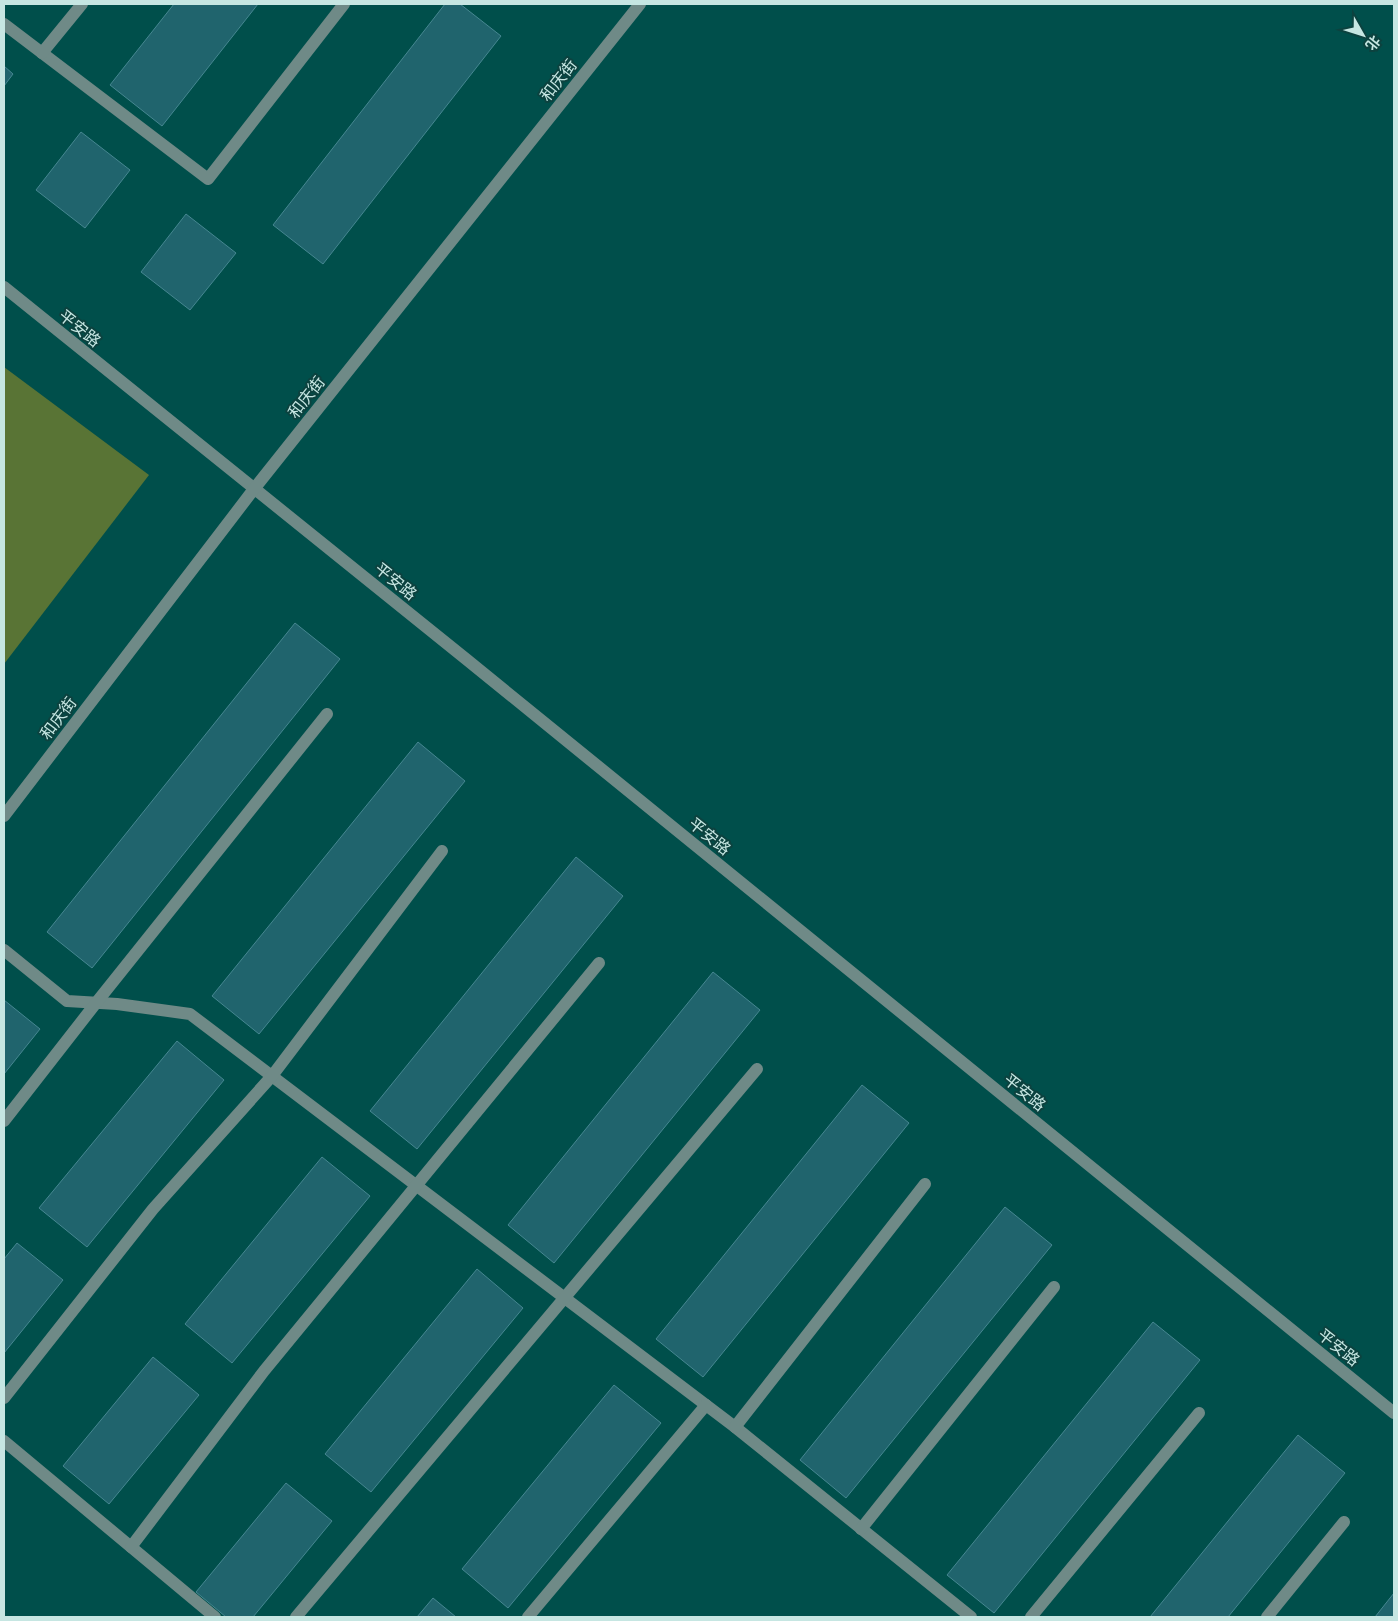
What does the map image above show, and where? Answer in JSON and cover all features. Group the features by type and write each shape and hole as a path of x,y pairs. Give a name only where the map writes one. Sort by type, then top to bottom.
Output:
{"street":[{"path":"42,53 82,4"},
{"path":"4,24 208,179 344,4"},
{"name":"和庆街","path":"4,816 254,489 640,4"},
{"name":"平安路","path":"4,288 466,659 1394,1413"},
{"path":"4,1121 96,1002 327,714"},
{"path":"4,1398 152,1209 272,1076 442,851"},
{"path":"4,950 67,1000 190,1014 735,1427 971,1617"},
{"path":"132,1547 264,1371 599,964"},
{"path":"296,1617 757,1069"},
{"path":"735,1427 925,1184"},
{"path":"861,1529 1054,1287"},
{"path":"528,1617 706,1406"},
{"path":"1032,1617 1199,1413"},
{"path":"4,1441 216,1617"},
{"path":"1267,1617 1344,1522"}],"green space":[{"path":"4,367 149,475 4,664"}],"building":[{"path":"174,4 258,4 162,126 110,85"},
{"path":"445,4 460,4 501,36 323,264 273,225"},
{"path":"4,66 13,74 4,86"},
{"path":"81,132 130,170 85,228 36,190"},
{"path":"186,214 236,253 190,310 141,272"},
{"path":"295,623 340,659 92,968 47,932"},
{"path":"418,742 465,781 259,1034 212,996"},
{"path":"576,857 623,896 417,1149 370,1111"},
{"path":"713,972 760,1010 554,1263 508,1225"},
{"path":"4,1000 40,1029 4,1074"},
{"path":"177,1041 224,1080 87,1247 39,1208"},
{"path":"862,1085 909,1123 703,1377 656,1339"},
{"path":"322,1157 370,1196 232,1363 185,1324"},
{"path":"1005,1207 1052,1245 846,1498 800,1460"},
{"path":"17,1243 63,1280 4,1353 4,1259"},
{"path":"477,1269 523,1308 371,1492 325,1454"},
{"path":"1153,1322 1200,1360 994,1613 947,1575"},
{"path":"153,1357 199,1395 109,1504 63,1466"},
{"path":"614,1385 661,1423 508,1608 462,1569"},
{"path":"1298,1435 1345,1473 1228,1617 1150,1617"},
{"path":"286,1483 332,1521 253,1617 226,1617 196,1592"},
{"path":"1394,1593 1394,1617 1375,1617"},
{"path":"433,1598 456,1617 417,1617"}]}
